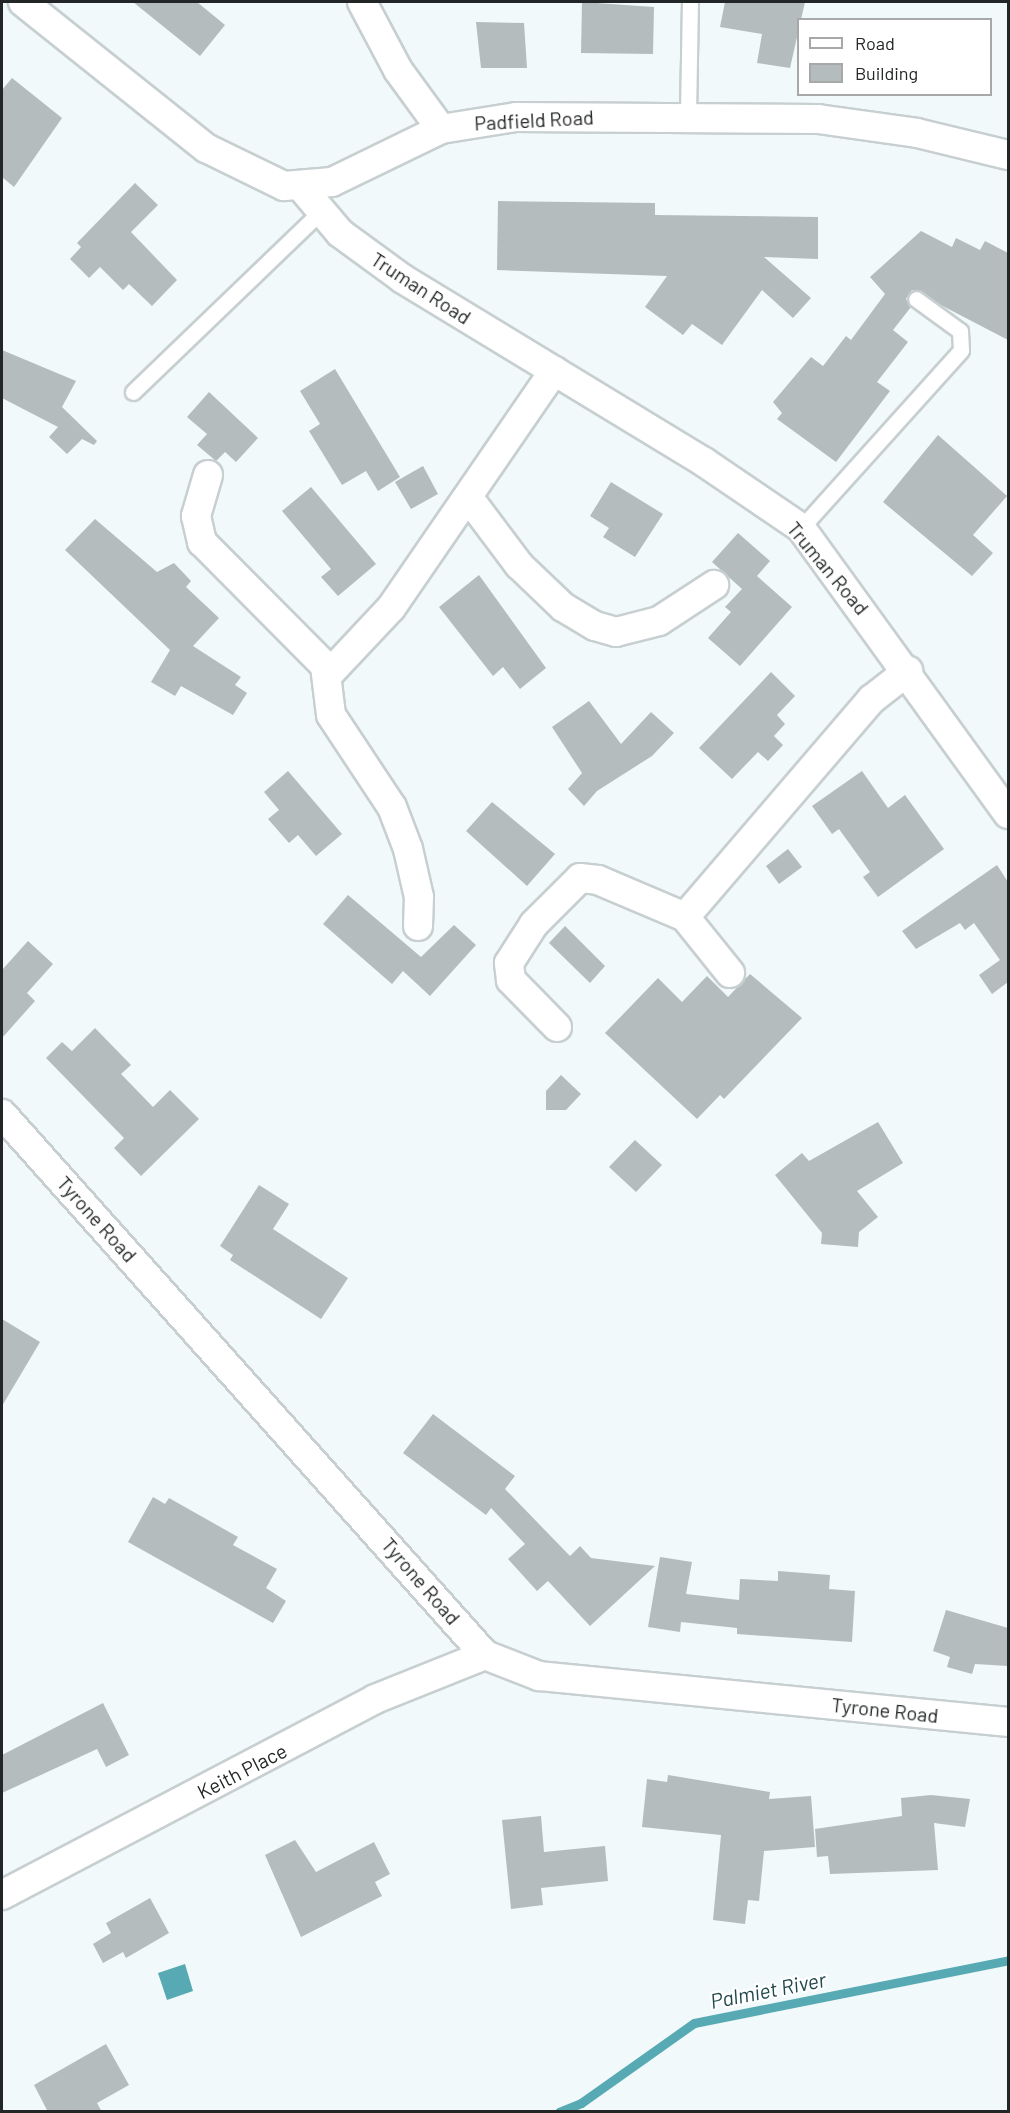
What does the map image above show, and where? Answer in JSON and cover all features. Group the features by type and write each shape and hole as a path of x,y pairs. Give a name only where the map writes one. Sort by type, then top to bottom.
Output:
{"street":[{"name":"Padfield Road","path":"23,2 206,148 268,182 302,188 351,174 441,129 516,117 688,115 867,124 1008,155"},
{"path":"362,2 398,70 441,129"},
{"name":"Truman Road","path":"302,188 340,233 402,279 704,462 801,528 908,670 1008,814"},
{"path":"328,675 391,608 554,371"},
{"path":"208,475 196,516 202,542 318,657 328,675 331,715 392,807 400,828 415,875 418,926"},
{"path":"468,497 519,565 563,607 595,626 616,632 659,621 714,585"},
{"path":"685,917 872,699 908,670"},
{"path":"557,1026 511,980 509,963 534,924 571,883 597,880 685,917 730,973"},
{"name":"Tyrone Road","path":"2,1114 485,1654 539,1676 1008,1722"},
{"name":"Keith Place","path":"2,1895 375,1698 485,1654"}],"lane":[{"path":"688,115 690,2"},
{"path":"133,392 321,211"},
{"path":"801,528 961,350 960,331 916,299"}],"water":[{"path":"185,1964 193,1991 167,2000 158,1973"}],"building":[{"path":"133,2 197,2 225,25 200,56"},
{"path":"582,2 654,7 653,54 581,53"},
{"path":"725,2 805,2 801,18 797,18 797,37 790,68 757,63 762,34 720,27"},
{"path":"476,22 524,23 527,68 481,68"},
{"path":"12,78 62,118 14,187 2,177 2,90"},
{"path":"135,183 158,205 131,232 177,280 152,306 129,284 123,290 100,267 89,278 70,259 81,247 77,243"},
{"path":"498,201 655,203 655,215 818,217 818,259 764,257 811,298 793,318 762,290 722,345 692,324 683,335 645,307 667,276 497,270"},
{"path":"921,231 952,247 956,238 980,250 985,241 1008,253 1008,340 912,290 906,299 911,307 893,330 908,342 877,382 890,391 836,462 777,419 782,413 773,402 811,357 823,366 846,336 851,340 885,294 870,277"},
{"path":"2,350 76,381 62,407 97,441 94,445 82,439 67,454 49,437 58,427 2,398"},
{"path":"335,369 400,477 378,491 366,471 342,485 309,431 320,424 300,391"},
{"path":"209,392 258,438 236,462 225,452 216,461 197,445 207,434 187,417"},
{"path":"938,435 1007,496 973,535 993,553 972,576 883,502"},
{"path":"423,466 438,494 411,509 395,482"},
{"path":"611,482 663,514 635,557 603,537 609,528 590,516"},
{"path":"311,487 376,564 338,596 321,577 331,569 282,511"},
{"path":"95,519 157,572 174,563 191,581 186,587 219,618 193,646 241,677 235,685 247,693 233,715 181,686 175,696 151,682 170,650 65,550"},
{"path":"738,533 770,561 757,576 792,607 740,666 708,638 731,612 725,607 742,589 712,562"},
{"path":"479,575 546,668 520,689 503,667 493,676 439,607"},
{"path":"771,672 795,696 777,715 785,724 774,736 783,745 768,761 758,752 732,779 699,748"},
{"path":"589,701 621,744 651,712 674,733 652,756 597,791 584,806 568,789 582,773 552,727"},
{"path":"288,771 342,834 316,856 298,835 289,843 268,819 279,810 264,792"},
{"path":"862,771 888,808 905,795 944,849 878,897 863,877 870,872 839,829 832,834 812,806"},
{"path":"492,802 555,854 527,886 466,831"},
{"path":"788,849 802,867 779,884 766,866"},
{"path":"997,865 1008,882 1008,982 992,994 979,975 1000,960 974,923 965,930 960,923 916,949 902,931"},
{"path":"348,895 421,957 454,925 476,945 430,996 403,971 392,984 323,924"},
{"path":"565,926 605,966 590,983 549,943"},
{"path":"28,941 53,964 27,993 35,1001 2,1038 2,970"},
{"path":"750,974 802,1018 724,1099 720,1095 697,1119 605,1033 658,978 682,1002 707,976 728,997"},
{"path":"95,1028 131,1065 121,1074 153,1107 170,1090 199,1119 141,1176 114,1148 124,1138 46,1058 62,1042 72,1051"},
{"path":"561,1075 581,1094 566,1110 546,1110 546,1091"},
{"path":"878,1122 903,1163 857,1191 878,1217 859,1232 858,1247 821,1244 822,1233 775,1175 802,1153 809,1161"},
{"path":"635,1140 662,1165 636,1192 609,1167"},
{"path":"259,1185 289,1204 273,1229 348,1278 321,1319 230,1260 233,1255 220,1246"},
{"path":"2,1319 40,1342 2,1406"},
{"path":"433,1414 515,1476 505,1489 570,1556 580,1546 591,1558 655,1566 590,1626 548,1581 537,1591 508,1559 525,1544 491,1508 486,1515 403,1453"},
{"path":"153,1497 165,1504 169,1498 238,1537 233,1545 277,1569 266,1588 286,1601 273,1623 128,1542"},
{"path":"660,1557 692,1562 686,1594 739,1600 740,1579 778,1581 778,1571 830,1575 829,1589 855,1591 852,1642 737,1634 737,1628 681,1622 680,1632 648,1627"},
{"path":"946,1610 1008,1628 1008,1666 975,1664 972,1674 947,1667 950,1657 933,1651"},
{"path":"103,1703 129,1755 106,1767 97,1749 2,1793 2,1755"},
{"path":"668,1775 770,1792 769,1799 811,1796 815,1847 764,1851 759,1901 748,1900 745,1924 713,1920 721,1835 642,1827 647,1779 667,1782"},
{"path":"931,1795 970,1799 965,1827 934,1823 938,1870 830,1874 828,1856 817,1857 815,1829 902,1816 901,1798"},
{"path":"541,1816 544,1852 605,1846 608,1881 541,1888 543,1905 511,1909 502,1820"},
{"path":"295,1840 316,1872 374,1842 390,1874 375,1882 382,1896 301,1937 265,1855"},
{"path":"150,1898 169,1933 126,1958 123,1952 103,1963 93,1944 111,1933 106,1923"},
{"path":"106,2044 129,2085 97,2103 102,2112 48,2112 34,2085"}],"waterway":[{"name":"Palmiet River","path":"559,2112 581,2103 694,2023 1008,1960"}]}
